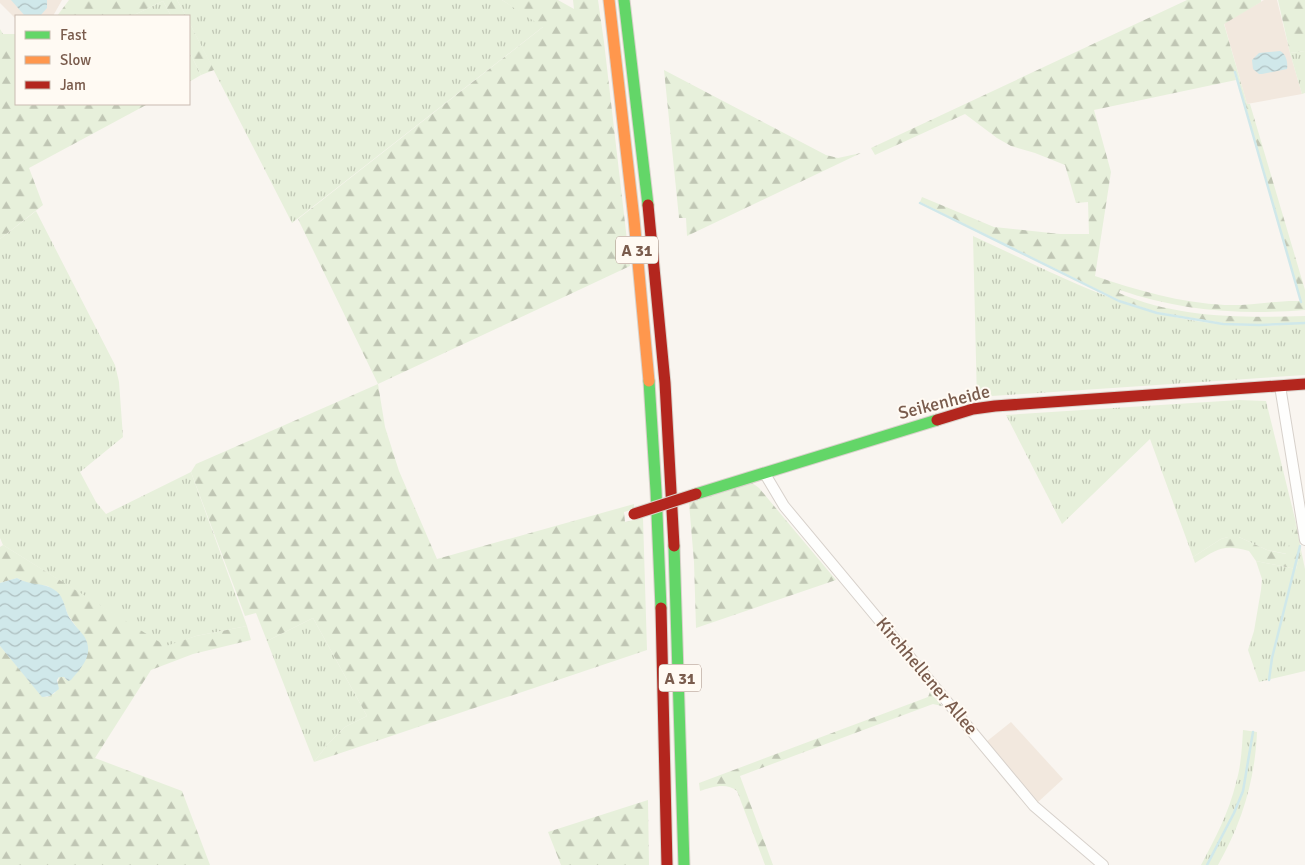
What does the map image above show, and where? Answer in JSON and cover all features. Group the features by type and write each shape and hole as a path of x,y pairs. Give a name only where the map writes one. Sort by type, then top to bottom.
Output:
{"main road":[{"name":"A 31","path":"609,0 635,230 653,438 663,648 667,865"},
{"name":"A 31","path":"624,0 652,226 668,436 679,647 684,865"},
{"name":"Seikenheide","path":"634,514 973,409 1004,405 1305,384"}],"street":[{"path":"1280,386 1305,540"},
{"name":"Kirchhellener Allee","path":"765,474 784,506 1034,806 1103,865"}],"shaded area":[{"path":"0,0 62,0 54,15 15,15 15,18 0,3"},
{"path":"1264,0 1277,0 1302,94 1247,104 1224,23"},
{"path":"1011,722 1063,779 1037,803 986,742"}],"green space":[{"path":"69,0 177,0 185,15 170,15 163,1 134,15 58,15"},
{"path":"177,0 502,0 544,26 292,223 190,24 190,15 185,15"},
{"path":"502,0 558,0 574,9 573,0 598,0 630,266 378,384 298,219 543,27"},
{"path":"1187,0 1261,0 1261,2 1224,24 1247,104 1250,104 1305,290 1305,310 1258,312 1211,310 1165,303 1120,290 1119,293 1141,301 1187,312 1258,317 1305,316 1305,323 1259,325 1223,323 1157,312 1119,300 920,202 922,197 994,227 1060,234 1089,234 1088,202 1076,203 1065,165 1011,146 965,114 875,155 871,148","holes":["1234,72 1236,72 1301,301 1234,305 1208,304 1159,295 1095,276 1111,172 1094,110 1236,80"]},
{"path":"1278,0 1305,0 1305,51 1290,53"},
{"path":"163,1 170,15 134,15"},
{"path":"190,24 214,70 201,75 190,53"},
{"path":"0,29 3,34 15,34 15,105 146,105 29,168 43,205 0,239"},
{"path":"1305,51 1305,93 1302,94 1290,53"},
{"path":"190,53 201,75 190,81"},
{"path":"664,70 826,155 838,158 861,153 687,236 686,218 679,218"},
{"path":"36,211 115,365 119,382 123,437 80,472 96,502 106,514 191,472 247,626 196,636 166,647 3,545 0,538 0,239"},
{"path":"973,236 1079,285 1161,314 1217,324 1263,326 1305,324 1305,375 992,396 977,401"},
{"path":"378,384 385,427 399,471 437,559 634,504 634,509 624,512 625,522 643,518 647,650 314,762 345,727 367,716 313,618 267,641 256,613 245,616 191,472 196,464"},
{"path":"1239,400 1266,401 1296,523 1287,554 1267,550 1239,537 1228,537 1221,539 1193,557 1150,439 1062,524 1006,415"},
{"path":"751,482 759,488 836,580 696,628 694,562 689,503"},
{"path":"1296,523 1301,550 1296,569 1256,561 1249,551 1232,548 1215,551 1195,563 1193,557 1221,539 1228,537 1239,537 1267,550 1286,554"},
{"path":"3,545 166,646 196,636 247,626 251,640 193,654 151,670 95,758 182,791 210,865 0,865 0,646 42,696 47,697 55,693 59,677 64,677 66,680 87,642 68,615 62,599 48,586 29,584 17,578 0,583 0,547"},
{"path":"1301,550 1305,569 1305,671 1259,682 1248,650 1254,631 1262,579 1256,561 1296,569"},
{"path":"313,618 367,716 345,727 314,762 267,641"},
{"path":"930,692 942,706 933,704 740,776 773,865 765,865 737,791 724,786 700,791 699,783 928,697"},
{"path":"1243,730 1257,732 1256,750 1246,801 1234,833 1218,865 1201,865 1230,804 1238,777"},
{"path":"648,800 649,865 561,865 548,832"}],"water":[{"path":"11,0 47,0 47,8 41,15 24,15"},
{"path":"1280,51 1286,59 1287,69 1259,74 1253,69 1252,60 1259,53"},
{"path":"17,578 45,585 56,591 63,600 68,615 87,643 88,654 83,665 71,680 68,681 64,677 59,677 57,680 59,689 50,696 42,697 0,646 0,583"}],"waterway":[{"path":"1235,72 1301,302"},
{"path":"920,203 1119,301 1157,313 1223,324 1305,323"},
{"path":"1269,680 1272,658 1300,546"},
{"path":"1207,865 1234,813 1243,791 1253,732"}],"traffic: fast":[{"path":"624,0 648,205"},
{"path":"649,381 661,608"},
{"path":"696,494 937,420"},
{"path":"674,546 684,865"}],"traffic: slow":[{"path":"609,0 634,219 649,381"}],"traffic: jam":[{"path":"648,205 665,383 674,546"},
{"path":"937,420 973,409 995,406 1305,384"},
{"path":"634,514 696,494"},
{"path":"661,608 667,865"}]}
